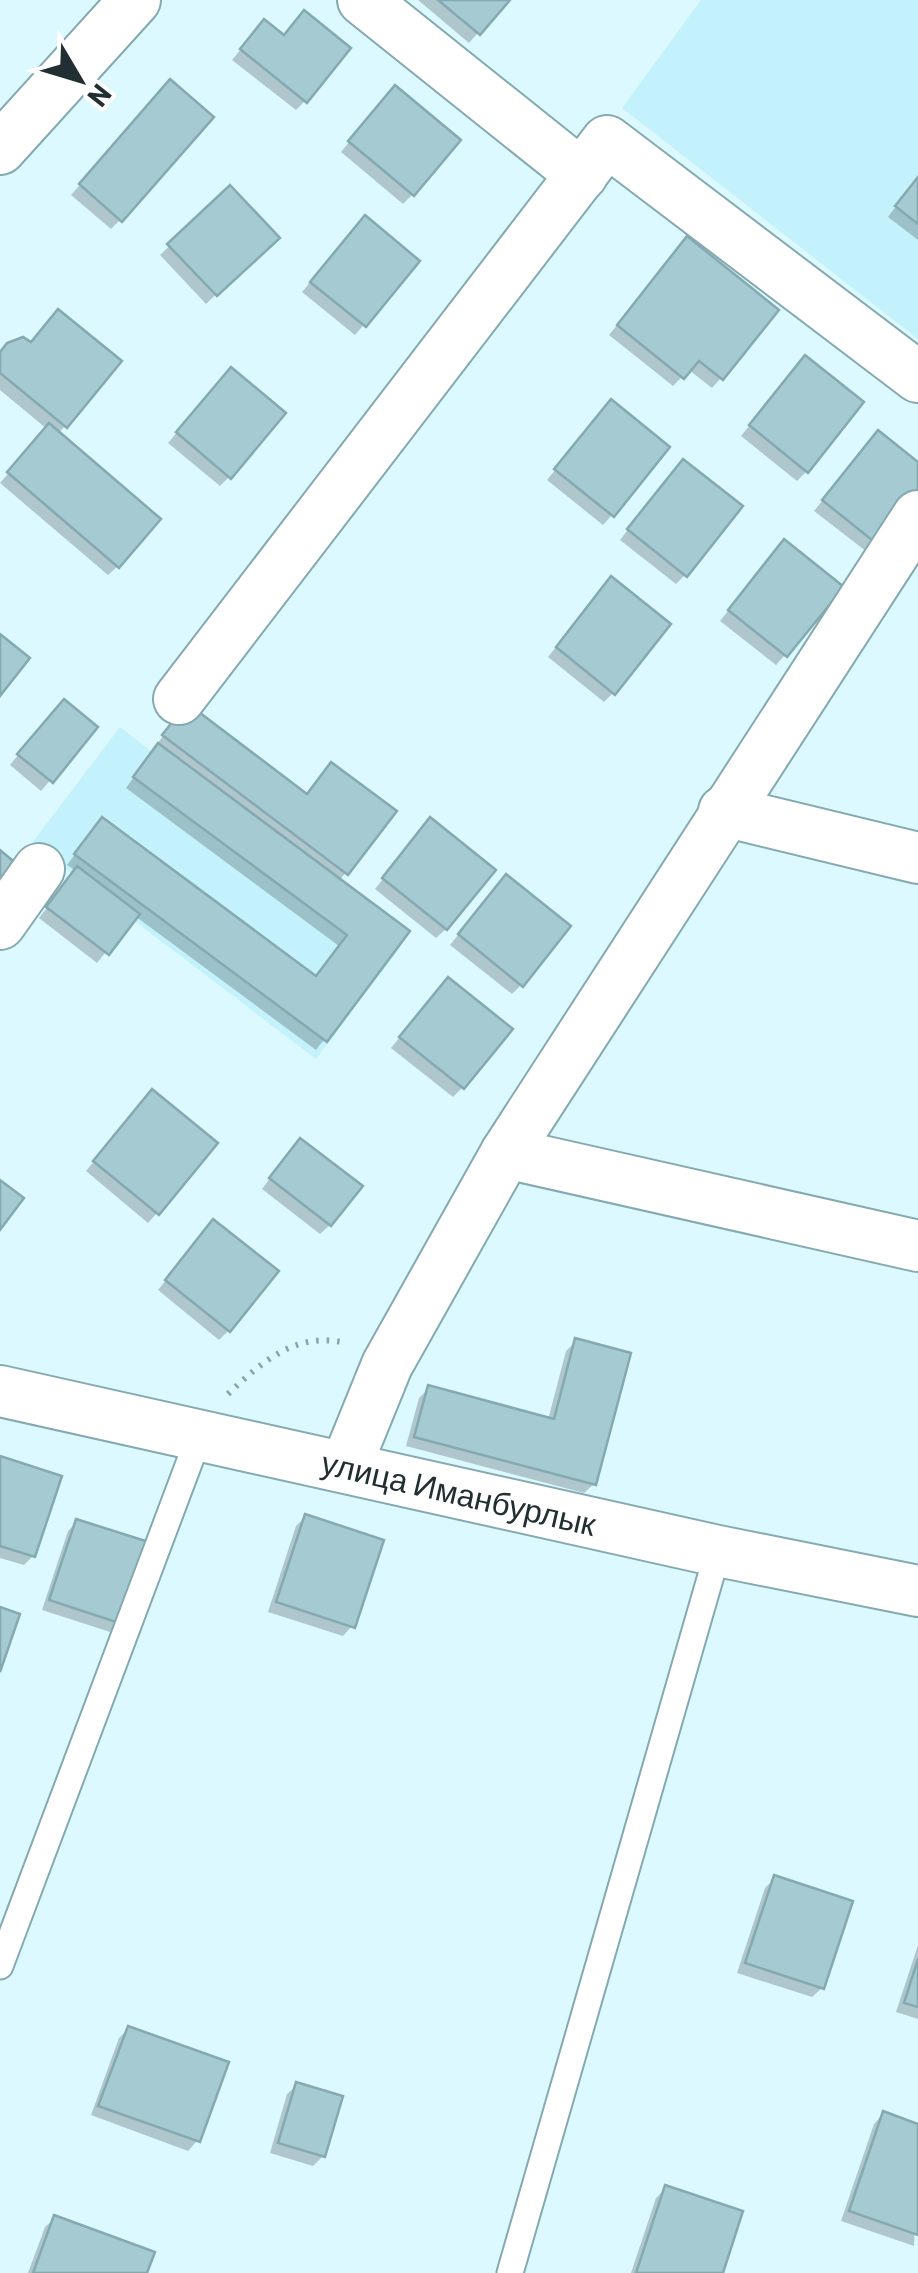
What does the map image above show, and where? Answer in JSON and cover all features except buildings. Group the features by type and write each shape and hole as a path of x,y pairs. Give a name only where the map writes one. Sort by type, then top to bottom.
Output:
{"street":[{"path":"0,149 135,0"},
{"path":"363,0 582,175"},
{"path":"179,698 607,141 918,376"},
{"path":"346,1466 387,1365 506,1153 918,516"},
{"path":"724,811 918,858"},
{"path":"0,924 39,869"},
{"path":"506,1153 918,1246"},
{"name":"улица Иманбурлык","path":"0,1391 718,1551 918,1591"}],"lane":[{"path":"0,1966 200,1434"},
{"path":"510,2273 718,1551"}],"path":[{"path":"200,1434 227,1394 264,1360 295,1343 329,1339 364,1348 387,1365"}],"shaded area":[{"path":"701,0 918,0 918,339 622,108"},
{"path":"120,727 401,946 316,1059 32,843"}]}
